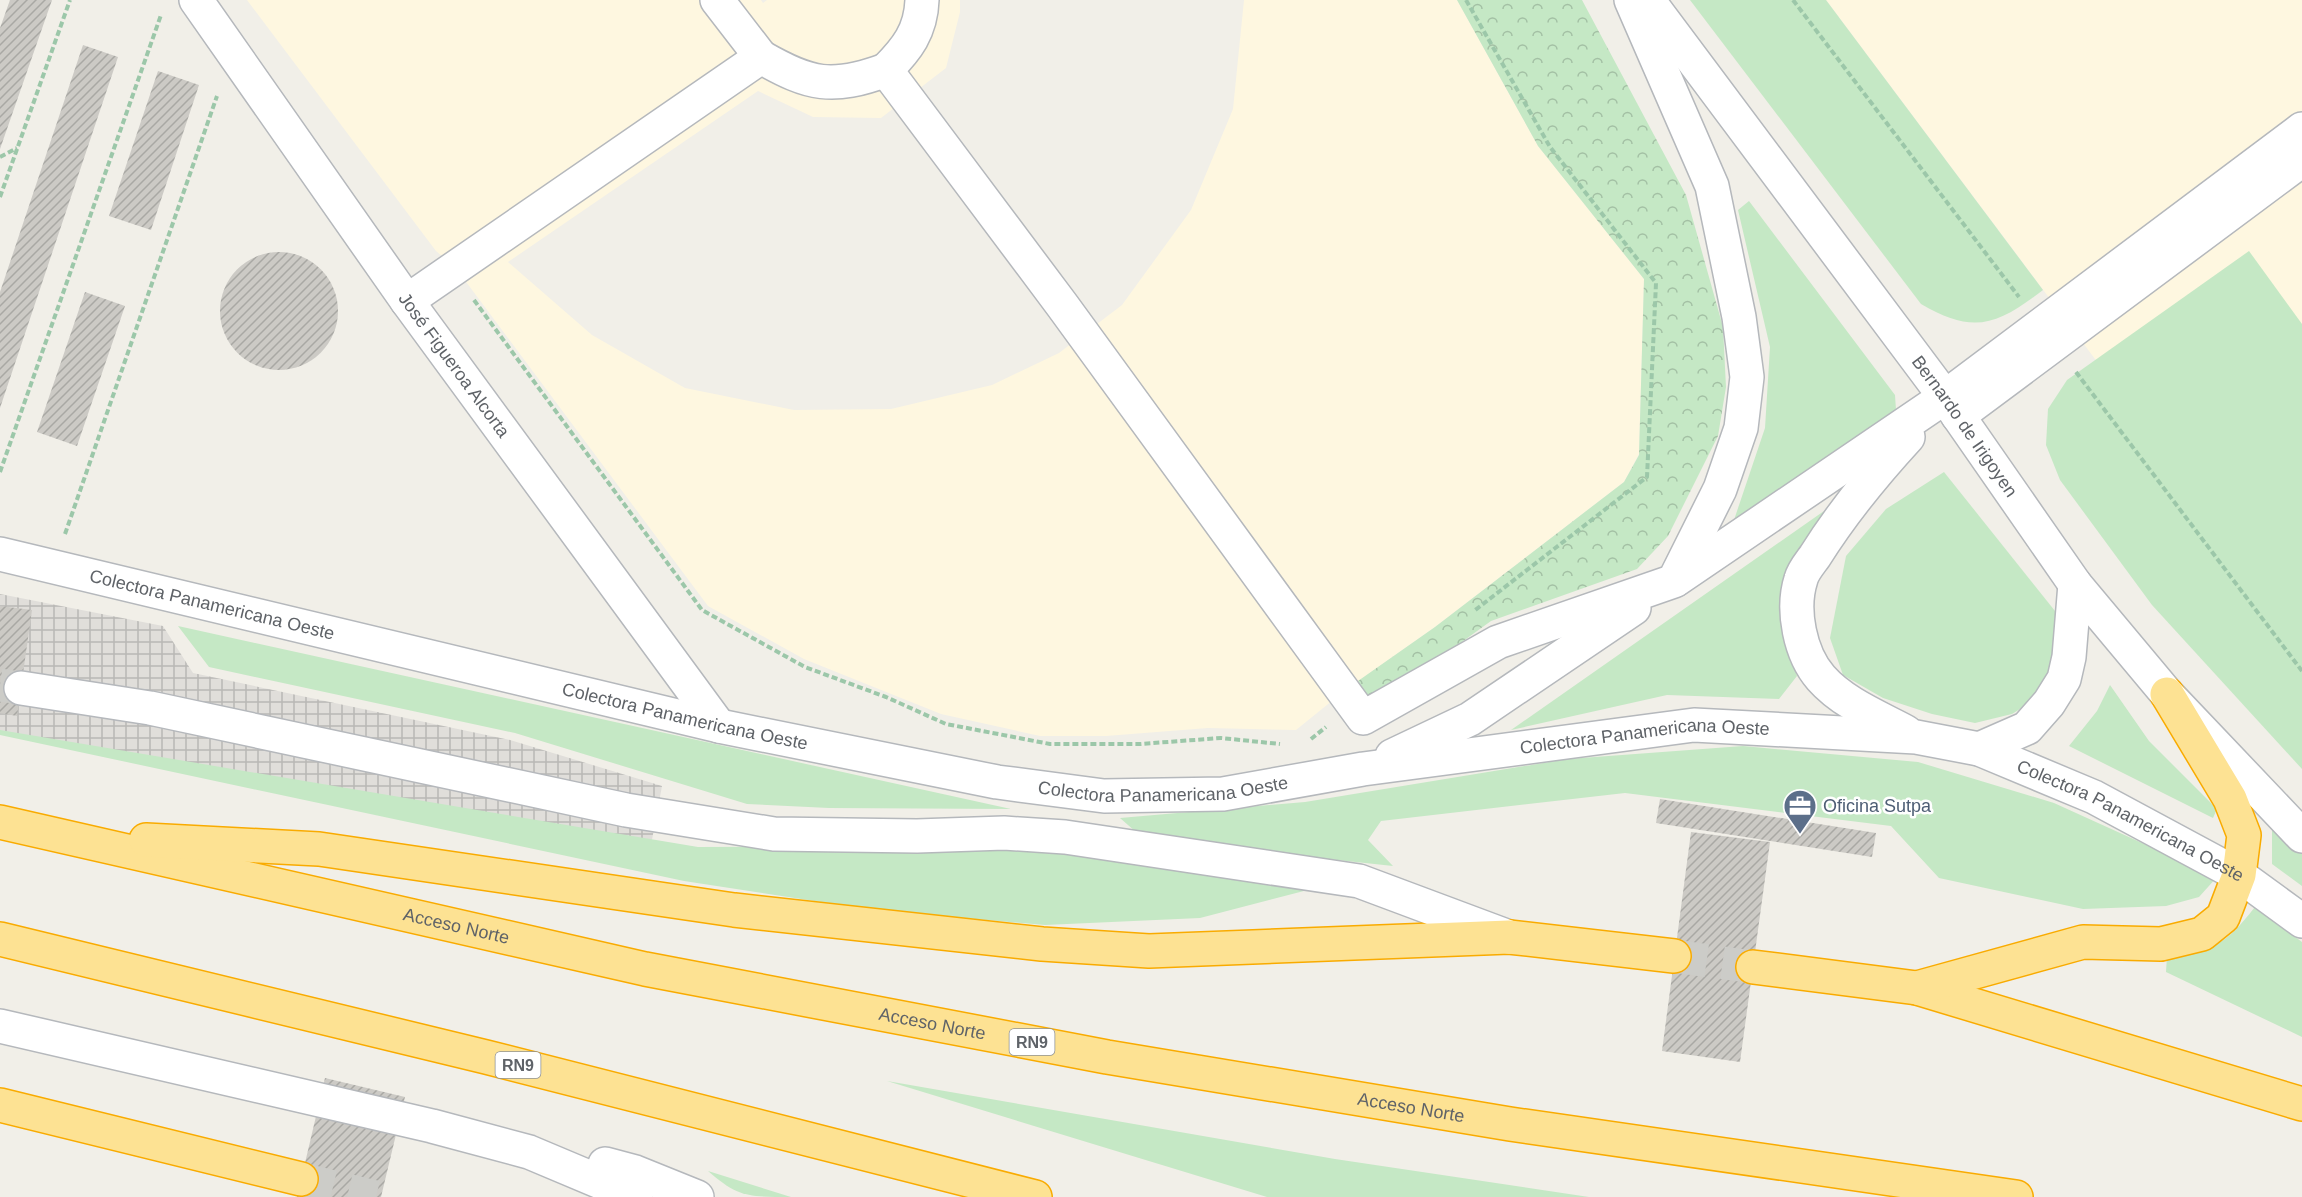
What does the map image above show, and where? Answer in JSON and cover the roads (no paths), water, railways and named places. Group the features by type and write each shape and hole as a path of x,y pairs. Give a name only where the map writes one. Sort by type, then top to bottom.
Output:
{"highway":[{"path":"1917,988 2083,942 2161,944 2202,934 2223,917 2239,875 2244,835 2230,799 2167,694"},
{"name":"Acceso Norte","path":"0,822 645,969 1096,1054 1510,1124 2016,1197"},
{"path":"57,836 319,849 734,910 1042,944 1149,951 1509,937 1674,956"},
{"name":"RN9","path":"0,939 486,1057 1035,1197"},
{"path":"1753,967 1917,988 2302,1104"},
{"path":"0,1105 302,1179"}],"street":[{"name":"José Figueroa Alcorta","path":"196,0 407,301 719,726"},
{"path":"717,0 760,57 786,71 817,82 852,82 886,70 909,46 922,12 922,0"},
{"path":"886,70 1062,305 1363,718 1498,642 1674,581 1720,489 1741,428 1747,377 1739,317 1712,186 1630,0"},
{"name":"Bernardo de Irigoyen","path":"1648,0 1951,407 2075,584 2167,694 2302,836"},
{"path":"407,301 760,57"},
{"path":"1916,737 1857,706 1821,678 1808,656 1799,632 1798,608 1801,578 1832,529 1887,460 1951,407 2048,334 2302,129"},
{"path":"2048,334 2302,160"},
{"path":"1363,769 1470,719 1674,581 1951,407"},
{"name":"Colectora Panamericana Oeste","path":"0,554 719,726 998,782 1104,796 1223,794 1363,769 1694,725 1916,737 1979,749 2094,796 2239,875 2302,921"},
{"path":"1979,749 2027,728 2049,703 2064,679 2069,657 2075,584"},
{"path":"21,688 150,708 626,810 774,834 917,836 1004,833 1065,837 1359,881 1509,937"},
{"path":"0,1026 432,1126 529,1152 636,1197"},
{"path":"529,1152 583,1158 624,1169 697,1197"}],"tunnel":[{"path":"0,685 21,688"},
{"path":"1674,956 1753,967"},
{"path":"301,1179 376,1197"}],"place":[{"name":"Oficina Sutpa","path":"1800,835"}]}
